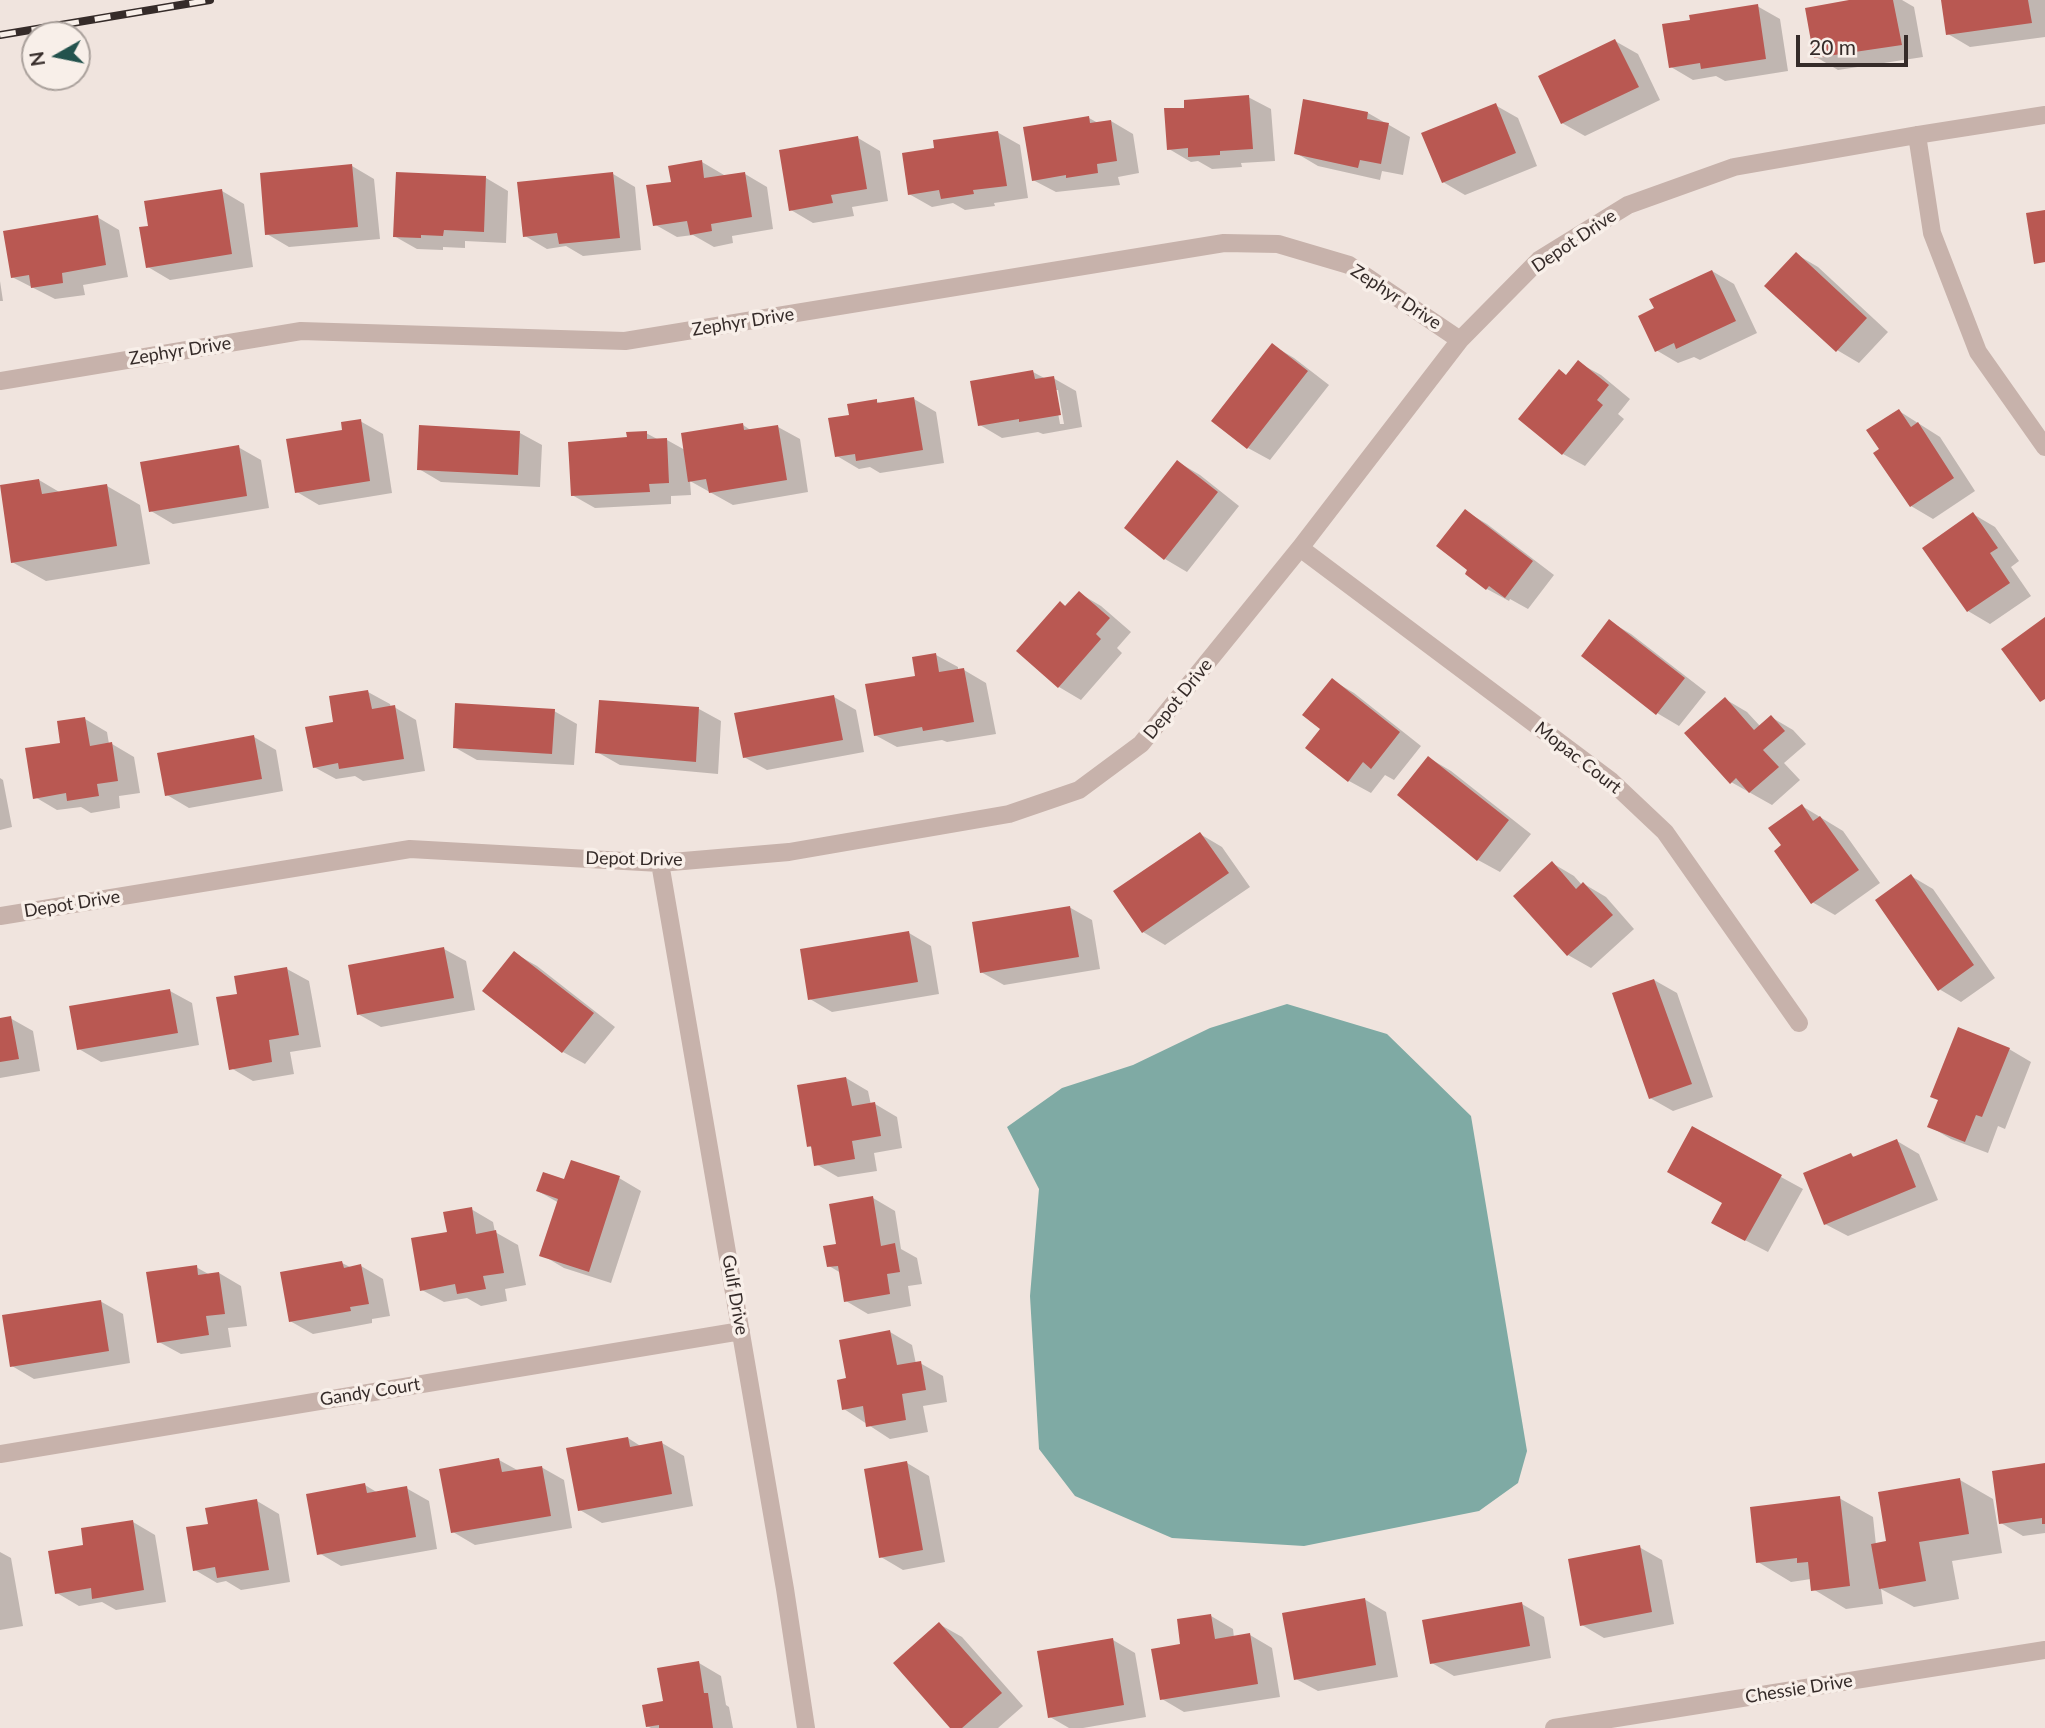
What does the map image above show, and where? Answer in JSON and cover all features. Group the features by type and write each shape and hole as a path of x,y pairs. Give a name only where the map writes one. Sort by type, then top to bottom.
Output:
{"street":[{"name":"Depot Drive","path":"0,916 410,849 660,863 789,852 995,817 1079,790 1141,744 1300,548 1460,340 1539,260 1628,205 1734,167 2045,116"},
{"path":"1917,135 1932,233 1978,352 2045,447"},
{"name":"Zephyr Drive","path":"0,381 301,331 625,341 1224,243 1278,244 1349,265 1460,340"},
{"name":"Mopac Court","path":"1300,548 1611,780 1665,832 1798,1023"},
{"name":"Gulf Drive","path":"660,863 785,1589 806,1728"},
{"name":"Gandy Court","path":"0,1454 741,1331"},
{"name":"Chessie Drive","path":"1554,1728 2045,1650"}],"water":[{"path":"1287,1004 1387,1034 1471,1116 1527,1451 1518,1483 1479,1511 1304,1546 1172,1538 1075,1496 1039,1449 1030,1296 1039,1189 1007,1127 1062,1088 1133,1065 1210,1028"}],"building":[{"path":"1849,0 1893,0 1902,45 1814,58 1805,8"},
{"path":"1941,0 2028,0 2032,23 1946,35"},
{"path":"1758,4 1766,59 1701,69 1700,63 1669,68 1662,24 1690,20 1689,15"},
{"path":"1615,39 1639,87 1561,124 1538,76"},
{"path":"1249,95 1253,149 1188,157 1188,148 1167,150 1164,108 1184,108 1184,100"},
{"path":"1303,99 1368,112 1367,119 1389,123 1381,164 1360,160 1358,168 1294,154"},
{"path":"1496,103 1516,153 1442,183 1421,133"},
{"path":"1089,116 1090,123 1111,120 1117,161 1097,164 1098,173 1032,181 1023,127"},
{"path":"998,131 1007,186 973,190 974,194 941,199 939,190 908,195 902,153 934,148 933,140"},
{"path":"858,136 867,189 831,195 833,203 789,211 779,150"},
{"path":"702,160 704,178 745,172 752,217 711,224 712,231 690,235 687,221 653,226 646,185 671,182 668,166"},
{"path":"352,164 358,227 265,235 260,173"},
{"path":"396,172 486,176 484,232 444,230 443,236 393,237"},
{"path":"613,172 620,238 559,244 557,233 523,237 517,182"},
{"path":"222,189 232,254 146,268 139,227 148,226 144,201"},
{"path":"2045,210 2045,262 2034,264 2026,213"},
{"path":"98,215 106,265 62,273 63,283 31,288 29,275 11,278 3,231"},
{"path":"1796,252 1867,318 1836,352 1764,286"},
{"path":"1712,270 1736,321 1676,349 1674,343 1655,352 1638,316 1654,308 1649,299"},
{"path":"1272,343 1308,371 1247,449 1211,421"},
{"path":"1578,360 1609,385 1597,400 1603,405 1562,455 1518,419 1559,369 1566,375"},
{"path":"1033,370 1035,379 1054,376 1061,415 978,426 970,381"},
{"path":"914,397 923,450 856,461 855,454 835,457 828,418 849,415 847,404 877,399 877,403"},
{"path":"1899,409 1911,427 1918,422 1954,478 1910,507 1873,453 1879,449 1866,430"},
{"path":"361,419 370,481 295,493 286,439 342,430 341,422"},
{"path":"743,423 744,430 778,425 787,480 709,493 706,479 688,482 681,433"},
{"path":"419,425 520,431 518,475 417,470"},
{"path":"647,431 647,439 667,438 669,483 649,484 650,492 571,496 568,442 627,437 626,432"},
{"path":"239,445 247,496 149,512 140,462"},
{"path":"1177,460 1218,492 1164,560 1124,528"},
{"path":"39,479 42,494 107,484 117,546 11,563 0,485"},
{"path":"1465,509 1533,561 1505,598 1489,586 1486,590 1465,574 1467,570 1436,546"},
{"path":"1973,512 1998,548 1990,553 2010,583 1967,612 1922,548"},
{"path":"1079,591 1110,618 1096,634 1101,639 1058,688 1016,651 1060,601 1065,606"},
{"path":"2045,617 2045,699 2040,702 2001,649"},
{"path":"1609,619 1685,678 1656,715 1581,656"},
{"path":"936,653 939,672 964,668 974,722 923,731 922,727 874,736 865,684 915,676 912,657"},
{"path":"1332,678 1400,732 1371,769 1363,762 1348,782 1305,748 1320,729 1302,715"},
{"path":"368,690 372,709 395,705 404,759 339,769 338,763 313,768 305,727 333,722 329,696"},
{"path":"834,695 843,740 743,758 734,713"},
{"path":"1725,697 1754,730 1771,715 1785,731 1763,750 1779,767 1749,793 1736,778 1730,784 1684,733"},
{"path":"599,700 699,707 696,762 595,753"},
{"path":"455,703 555,709 552,754 453,748"},
{"path":"85,717 90,746 112,742 118,781 97,784 99,796 67,801 66,793 33,799 25,748 60,743 57,721"},
{"path":"254,735 262,779 165,796 157,753"},
{"path":"1428,756 1509,820 1477,861 1397,795"},
{"path":"1802,804 1813,821 1820,816 1859,870 1811,904 1774,851 1781,845 1768,828"},
{"path":"1200,832 1229,873 1142,933 1113,891"},
{"path":"1552,861 1576,889 1583,882 1613,915 1567,956 1513,896"},
{"path":"1911,874 1974,965 1938,991 1875,900"},
{"path":"1070,906 1079,957 980,973 972,922"},
{"path":"909,931 918,982 808,1000 800,949"},
{"path":"444,947 454,998 357,1015 348,965"},
{"path":"514,951 594,1013 562,1053 482,991"},
{"path":"287,967 299,1035 269,1040 272,1062 229,1070 216,997 237,994 234,976"},
{"path":"1654,979 1692,1084 1649,1099 1612,993"},
{"path":"170,989 178,1033 77,1050 69,1006"},
{"path":"11,1016 19,1059 0,1062 0,1018"},
{"path":"1958,1027 2010,1048 1982,1117 1976,1115 1965,1142 1927,1127 1938,1100 1930,1097"},
{"path":"846,1077 852,1106 875,1102 881,1136 852,1141 855,1159 814,1166 811,1146 807,1147 797,1085"},
{"path":"1692,1126 1782,1175 1745,1241 1711,1223 1722,1203 1667,1172"},
{"path":"1897,1139 1916,1187 1824,1225 1803,1173 1851,1153 1853,1157"},
{"path":"571,1160 620,1176 589,1272 539,1256 558,1199 536,1191 543,1172 564,1179"},
{"path":"873,1196 881,1246 895,1243 900,1272 887,1274 890,1294 844,1302 838,1266 827,1267 823,1246 836,1244 829,1204"},
{"path":"472,1207 476,1234 496,1230 504,1273 483,1276 486,1289 457,1294 455,1284 420,1291 411,1238 447,1232 443,1212"},
{"path":"342,1261 344,1268 361,1264 369,1304 350,1307 351,1311 289,1322 280,1272"},
{"path":"197,1265 198,1275 219,1272 225,1314 206,1316 209,1335 157,1343 146,1272"},
{"path":"101,1300 109,1351 10,1367 2,1315"},
{"path":"890,1330 897,1365 921,1361 926,1390 902,1394 906,1420 866,1427 863,1406 842,1410 837,1380 846,1378 839,1340"},
{"path":"628,1437 630,1447 662,1441 672,1494 578,1511 566,1448"},
{"path":"499,1458 502,1472 542,1466 551,1516 451,1533 439,1469"},
{"path":"907,1461 923,1550 879,1558 864,1469"},
{"path":"2045,1463 2045,1524 2042,1524 2042,1518 1999,1524 1992,1471"},
{"path":"1960,1478 1969,1534 1919,1542 1926,1581 1879,1589 1871,1544 1886,1541 1878,1492"},
{"path":"365,1483 367,1493 407,1486 416,1537 317,1555 306,1494"},
{"path":"1840,1496 1850,1586 1811,1591 1808,1562 1797,1563 1797,1558 1756,1563 1750,1507"},
{"path":"257,1499 269,1570 217,1578 215,1567 193,1571 186,1527 208,1524 205,1508"},
{"path":"133,1520 144,1590 92,1599 91,1588 55,1594 48,1551 83,1545 81,1528"},
{"path":"1640,1545 1652,1612 1580,1626 1568,1559"},
{"path":"1365,1598 1376,1665 1294,1680 1282,1613"},
{"path":"1522,1602 1530,1646 1430,1664 1422,1620"},
{"path":"1211,1614 1215,1639 1250,1633 1258,1684 1160,1700 1151,1649 1180,1644 1177,1619"},
{"path":"939,1622 1002,1693 962,1728 950,1728 893,1663"},
{"path":"1113,1638 1124,1705 1048,1718 1037,1651"},
{"path":"699,1661 704,1693 708,1693 713,1728 659,1728 659,1725 646,1727 642,1705 663,1701 657,1668"}],"railway":[{"path":"0,35 210,0"}]}
